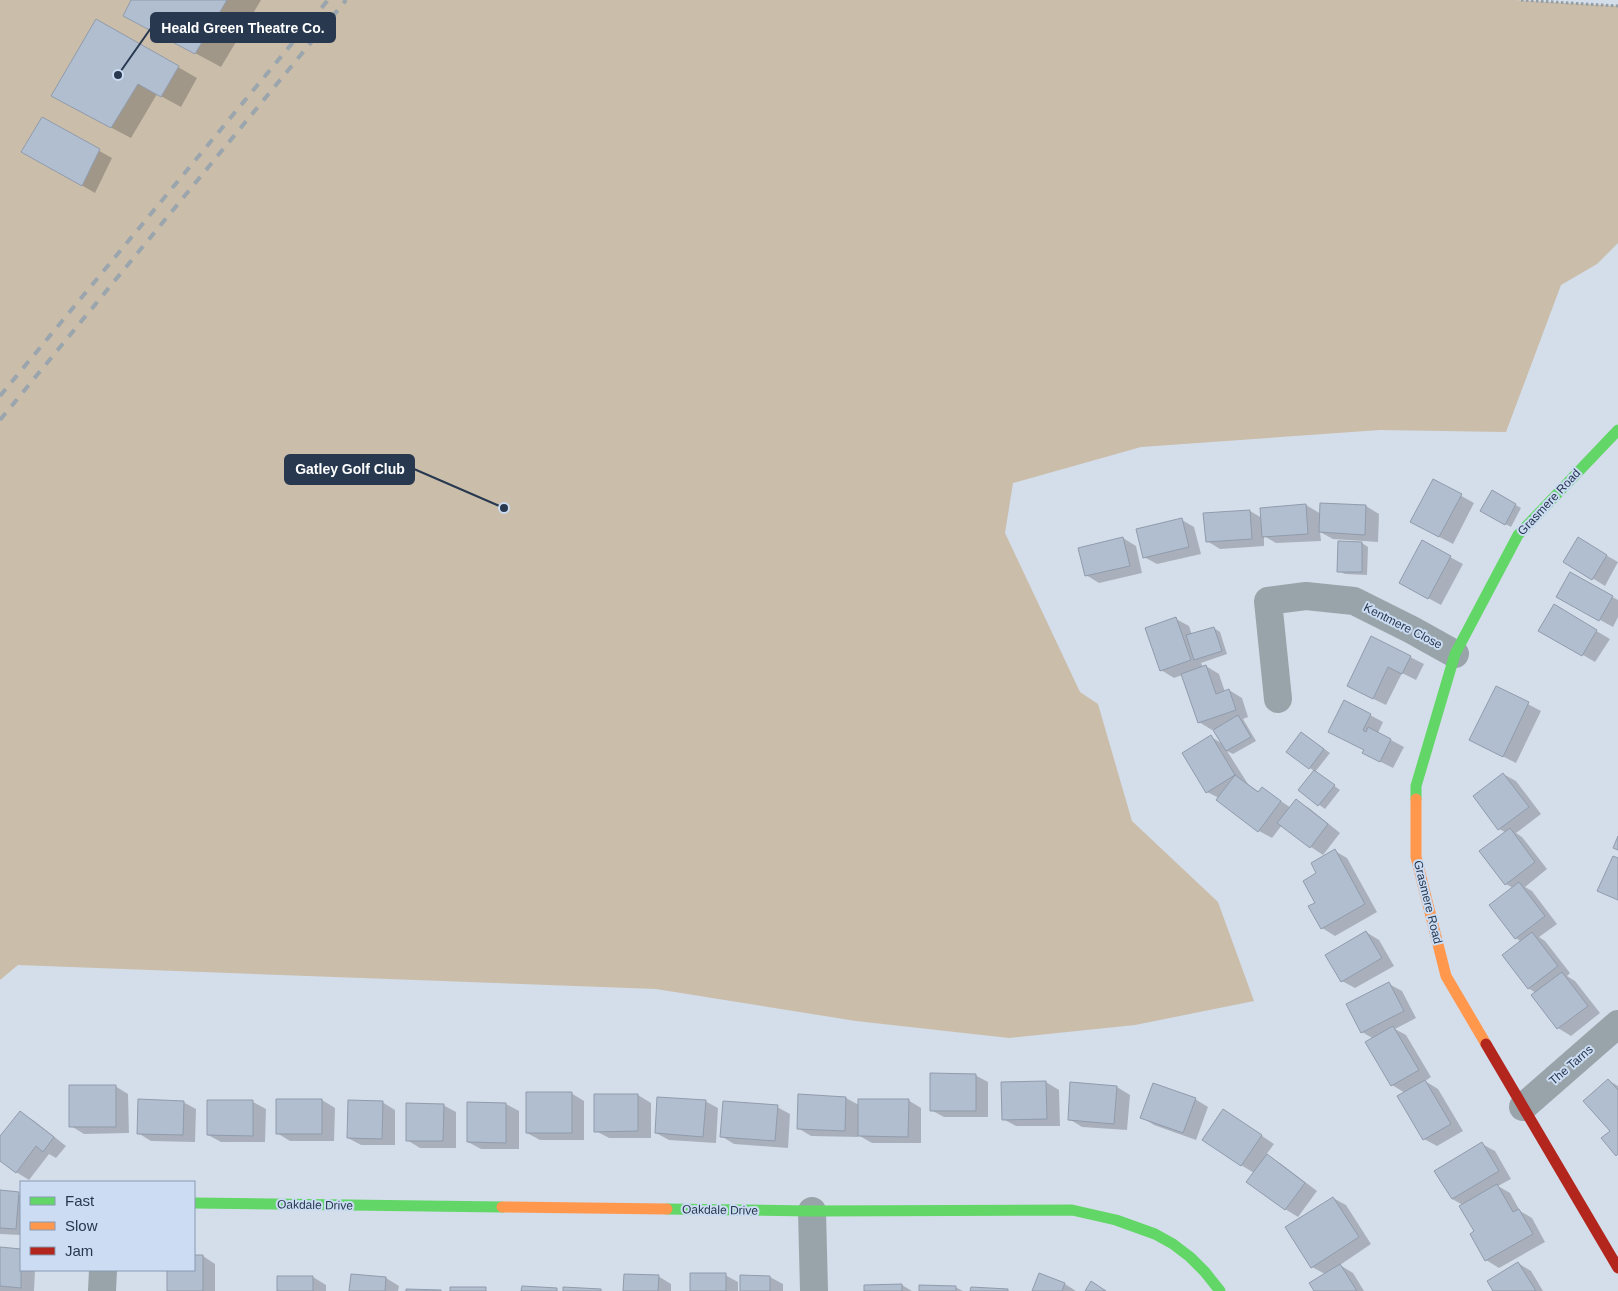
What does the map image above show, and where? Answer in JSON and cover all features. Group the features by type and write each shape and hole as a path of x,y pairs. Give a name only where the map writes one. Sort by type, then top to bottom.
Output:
{"street":[{"name":"Grasmere Road","path":"1618,430 1518,535 1455,654 1416,786 1416,857 1446,976 1618,1268"},
{"name":"Kentmere Close","path":"1278,699 1268,602 1306,596 1354,601 1455,654"},
{"name":"The Tarns","path":"1523,1107 1618,1024"},
{"name":"Oakdale Drive","path":"195,1203 812,1211 1072,1210 1109,1216 1155,1232 1182,1250 1211,1278 1220,1291"},
{"path":"812,1211 814,1291"},
{"path":"102,1291 103,1271"}],"path":[{"path":"1521,0 1618,6"}],"shaded area":[{"path":"0,0 1515,0 1618,6 1618,243 1597,264 1561,285 1506,432 1380,430 1141,447 1013,483 1005,533 1080,692 1098,704 1132,821 1218,902 1254,1001 1135,1025 1009,1038 856,1021 656,989 18,965 0,980"}],"building":[{"path":"131,0 227,0 195,54 123,16"},
{"path":"96,19 179,66 161,97 138,84 111,128 51,96"},
{"path":"42,117 100,149 82,186 21,152"},
{"path":"1433,479 1462,494 1439,537 1410,522"},
{"path":"1492,490 1516,504 1505,525 1480,511"},
{"path":"1320,503 1366,505 1365,535 1319,532"},
{"path":"1306,504 1308,534 1262,537 1260,508"},
{"path":"1250,510 1252,539 1206,542 1203,513"},
{"path":"1182,518 1189,547 1143,558 1136,529"},
{"path":"1123,537 1130,566 1085,576 1078,548"},
{"path":"1578,537 1607,555 1592,580 1563,562"},
{"path":"1422,540 1451,556 1428,599 1399,583"},
{"path":"1338,541 1362,542 1362,572 1337,572"},
{"path":"1570,572 1613,596 1599,621 1556,597"},
{"path":"1554,604 1597,630 1582,656 1538,631"},
{"path":"1176,617 1191,660 1160,671 1145,628"},
{"path":"1214,627 1222,651 1194,660 1186,635"},
{"path":"1371,636 1411,656 1402,674 1388,667 1373,699 1347,686"},
{"path":"1206,665 1216,694 1229,689 1236,710 1198,723 1181,674"},
{"path":"1496,686 1529,702 1503,757 1469,740"},
{"path":"1344,700 1371,714 1363,730 1366,732 1368,727 1391,739 1380,762 1362,753 1364,750 1328,732"},
{"path":"1238,715 1251,737 1226,751 1213,730"},
{"path":"1301,732 1324,749 1309,769 1286,752"},
{"path":"1211,735 1235,775 1206,793 1182,753"},
{"path":"1314,770 1335,785 1318,806 1298,790"},
{"path":"1503,773 1529,807 1498,830 1473,796"},
{"path":"1235,775 1258,792 1262,787 1281,801 1258,832 1216,800"},
{"path":"1296,799 1328,824 1310,848 1277,823"},
{"path":"1510,828 1535,862 1505,885 1479,851"},
{"path":"1618,836 1618,850 1613,848"},
{"path":"1335,849 1365,904 1321,929 1308,906 1315,903 1303,881 1316,873 1311,863"},
{"path":"1613,856 1618,858 1618,900 1597,891"},
{"path":"1519,882 1545,916 1515,939 1489,905"},
{"path":"1366,931 1382,958 1341,982 1325,955"},
{"path":"1532,932 1558,966 1528,989 1502,955"},
{"path":"1562,972 1588,1006 1557,1029 1531,995"},
{"path":"1389,982 1404,1011 1361,1033 1346,1004"},
{"path":"1393,1026 1419,1070 1391,1086 1365,1042"},
{"path":"930,1073 976,1074 976,1111 930,1111"},
{"path":"1608,1079 1618,1090 1618,1154 1616,1156 1601,1138 1610,1131 1583,1101"},
{"path":"1425,1080 1451,1124 1423,1140 1397,1096"},
{"path":"1046,1081 1047,1119 1002,1120 1001,1082"},
{"path":"1070,1082 1117,1086 1114,1124 1068,1120"},
{"path":"1153,1083 1196,1098 1183,1133 1140,1118"},
{"path":"69,1085 116,1085 116,1127 69,1127"},
{"path":"526,1092 572,1092 572,1133 526,1133"},
{"path":"594,1094 638,1094 638,1131 594,1132"},
{"path":"798,1094 846,1097 845,1131 797,1129"},
{"path":"657,1097 706,1100 703,1137 655,1133"},
{"path":"138,1099 184,1101 183,1135 137,1134"},
{"path":"276,1099 322,1099 322,1134 276,1134"},
{"path":"858,1099 909,1099 908,1137 858,1136"},
{"path":"207,1100 253,1100 253,1136 207,1135"},
{"path":"348,1100 383,1101 382,1139 347,1138"},
{"path":"723,1101 778,1105 775,1141 720,1137"},
{"path":"467,1102 506,1103 506,1143 467,1142"},
{"path":"406,1103 444,1104 443,1141 406,1141"},
{"path":"1223,1109 1262,1135 1241,1166 1202,1140"},
{"path":"20,1111 54,1137 43,1152 36,1146 16,1173 0,1161 0,1136"},
{"path":"1482,1142 1499,1171 1452,1199 1434,1171"},
{"path":"1267,1154 1305,1183 1285,1210 1246,1182"},
{"path":"1497,1184 1513,1212 1519,1209 1533,1234 1485,1261 1470,1234 1474,1231 1459,1206"},
{"path":"0,1190 19,1192 16,1229 0,1228"},
{"path":"1333,1197 1359,1237 1311,1268 1285,1227"},
{"path":"0,1247 20,1249 21,1288 0,1286"},
{"path":"195,1255 203,1255 203,1291 167,1291 167,1271 195,1271"},
{"path":"1518,1262 1536,1291 1493,1291 1487,1281"},
{"path":"1340,1264 1357,1291 1314,1291 1309,1283"},
{"path":"690,1273 726,1273 726,1291 690,1291"},
{"path":"1039,1273 1065,1283 1062,1291 1032,1291"},
{"path":"351,1274 386,1277 385,1291 349,1291"},
{"path":"624,1274 659,1275 658,1291 623,1291"},
{"path":"740,1275 770,1276 770,1291 740,1291"},
{"path":"277,1276 313,1276 313,1291 277,1291"},
{"path":"1091,1281 1106,1291 1085,1291"},
{"path":"902,1284 902,1291 864,1291 864,1285"},
{"path":"919,1285 956,1286 956,1291 919,1291"},
{"path":"522,1286 557,1288 557,1291 521,1291"},
{"path":"450,1287 486,1287 486,1291 450,1291"},
{"path":"563,1287 601,1289 601,1291 563,1291"},
{"path":"971,1287 1008,1289 1008,1291 970,1291"},
{"path":"406,1289 441,1290 441,1291 406,1291"}],"railway":[{"path":"0,396 328,0"},
{"path":"0,420 346,0"}],"traffic: fast":[{"path":"1416,799 1416,786 1455,654 1518,535 1618,430"},
{"path":"195,1203 502,1207"},
{"path":"667,1209 812,1211 1072,1210 1116,1220 1155,1234 1173,1244 1190,1257 1220,1291"}],"traffic: slow":[{"path":"1416,799 1416,857 1446,976 1486,1044"},
{"path":"502,1207 667,1209"}],"traffic: jam":[{"path":"1486,1044 1618,1268"}],"place":[{"name":"Heald Green Theatre Co.","path":"118,75"},
{"name":"Gatley Golf Club","path":"504,508"}]}
